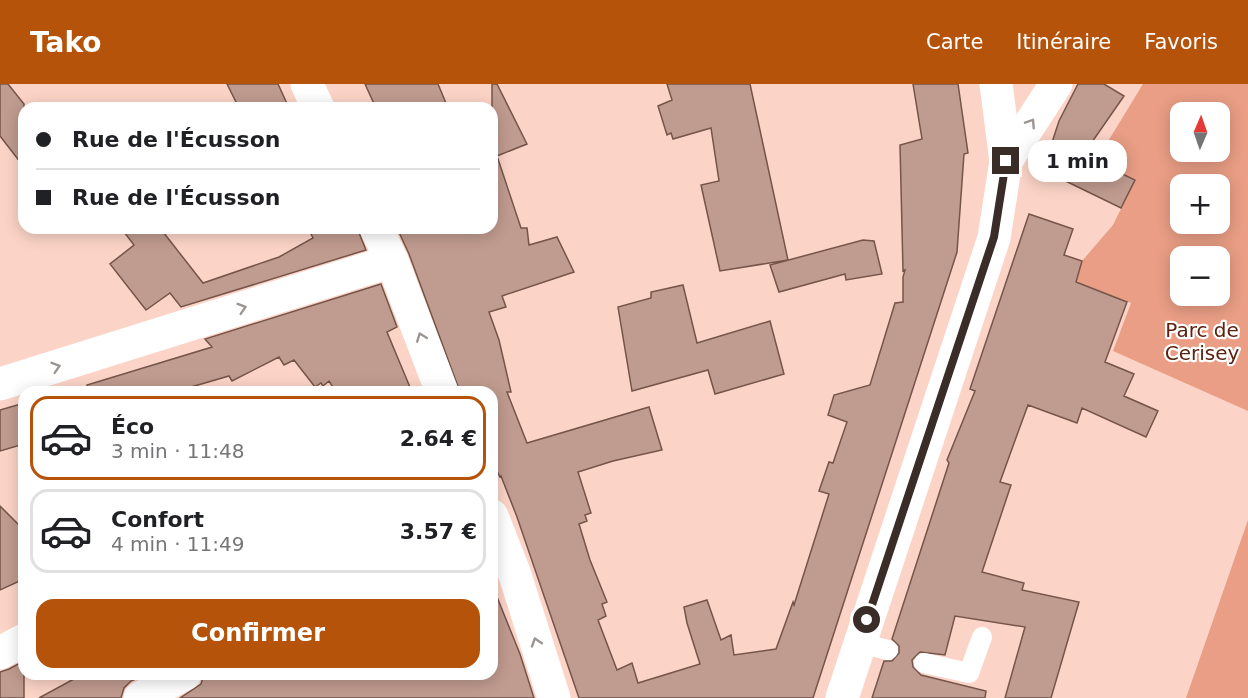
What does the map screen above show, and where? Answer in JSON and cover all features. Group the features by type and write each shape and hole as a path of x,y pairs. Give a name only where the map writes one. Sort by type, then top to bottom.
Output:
{"street":[{"path":"307,84 315,102"},
{"path":"842,698 874,646 994,237 1006,161 996,84"},
{"path":"1006,161 1056,84"},
{"path":"379,234 392,261 440,386"},
{"path":"0,384 392,261"},
{"path":"498,531 514,572 554,698"},
{"path":"0,654 18,644"},
{"path":"141,698 174,680"}],"lane":[{"path":"924,663 969,673 982,637"}],"green space":[{"name":"Parc de Cerisey","path":"1143,84 1248,84 1248,411 1113,351 1131,303 1076,282 1082,261 1113,225 1135,180 1096,161"},
{"path":"1248,520 1248,698 1186,698"}],"building":[{"path":"0,84 8,84 22,102 18,102 18,159 0,136"},
{"path":"227,84 278,84 286,102 236,102"},
{"path":"365,84 438,84 446,102 373,102"},
{"path":"492,84 497,84 527,144 498,156 498,102 492,102"},
{"path":"667,84 750,84 788,260 720,271 701,185 719,181 711,128 673,139 671,133 667,135 658,106 672,100"},
{"path":"913,84 958,84 968,153 964,154 957,252 813,698 579,698 517,517 498,473 498,386 458,386 400,234 498,234 498,159 521,228 527,228 529,245 557,237 574,272 502,296 506,307 489,312 499,340 511,392 507,392 527,443 649,407 662,450 578,472 591,513 585,515 587,521 579,524 590,560 607,602 602,604 606,616 598,620 617,670 632,663 638,683 700,664 684,607 707,600 721,640 731,635 734,655 776,649 793,602 794,605 829,494 819,491 829,462 833,463 847,422 828,415 834,395 870,385 895,303 903,302 905,270 903,271 900,145 922,139"},
{"path":"1078,84 1104,84 1124,96 1083,155 1135,180 1121,208 1043,170 1059,121"},
{"path":"1029,214 1073,229 1064,255 1082,261 1076,282 1127,302 1105,362 1134,374 1124,396 1158,411 1146,437 1082,408 1077,423 1028,405 1000,482 1011,485 982,572 1024,583 1022,590 1079,602 1051,698 1005,698 1025,627 955,616 945,655 920,652 912,660 913,667 921,675 986,691 985,698 872,698 884,661 892,661 899,653 899,646 892,639 949,463 947,460 975,391 970,389"},
{"path":"126,234 165,234 203,283 279,257 313,238 311,234 359,234 366,250 181,307 170,293 146,310 110,264 134,245"},
{"path":"863,240 874,241 882,274 846,280 845,274 779,292 770,265"},
{"path":"381,284 397,327 387,332 410,386 332,386 329,381 323,386 321,383 314,386 294,360 284,365 279,357 232,381 229,376 195,386 87,386 212,347 205,339"},
{"path":"683,285 697,343 770,321 784,374 715,394 708,370 632,391 618,307 651,298 651,292"},
{"path":"18,405 18,446 0,451 0,410"},
{"path":"0,506 18,524 18,582 0,590"},
{"path":"498,599 520,654 534,698 180,698 201,684 202,680 498,680"},
{"path":"18,664 18,680 24,680 24,698 0,698 0,672"},
{"path":"72,680 133,680 124,688 121,698 39,698"}],"route":[{"path":"867,620 994,237 1006,161"}]}
